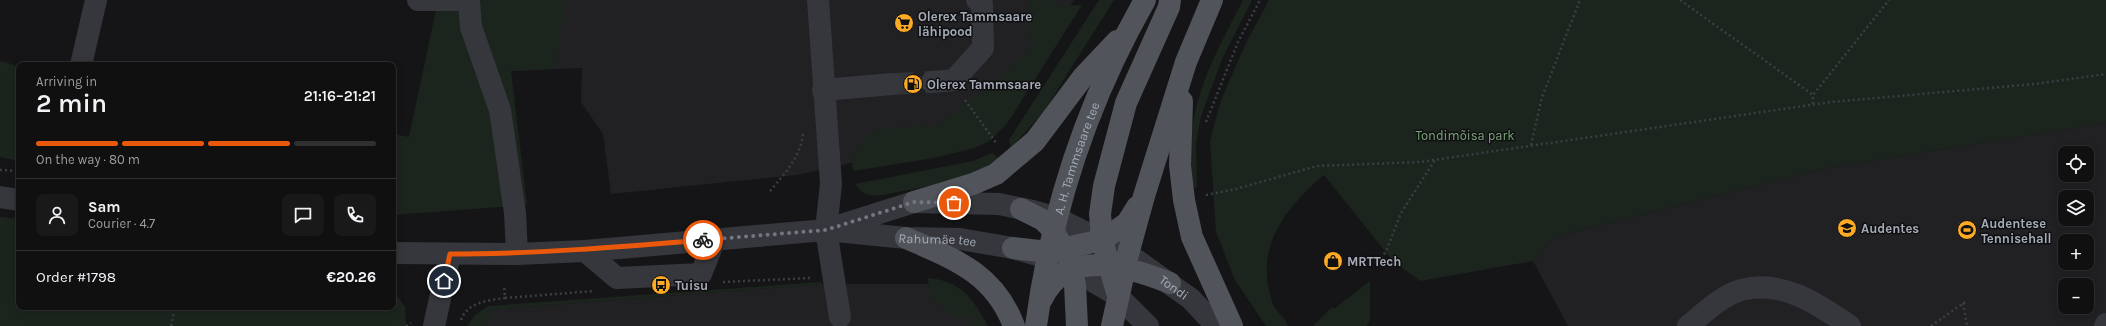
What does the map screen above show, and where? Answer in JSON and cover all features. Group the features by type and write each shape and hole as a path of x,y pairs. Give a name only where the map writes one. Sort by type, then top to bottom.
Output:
{"main road":[{"name":"A. H. Tammsaare tee","path":"1055,224 1075,154 1126,32 1145,0"},
{"path":"1120,263 1102,240 1100,214 1104,186 1126,103 1169,7 1170,0"},
{"path":"1112,326 1118,296 1120,263 1144,196 1186,62 1212,0"},
{"path":"914,202 973,184 996,174 1035,141 1082,77 1126,32"},
{"path":"1186,62 1181,112 1180,165 1184,200 1192,238 1232,326"},
{"path":"1058,257 1102,240 1127,223 1144,196"},
{"path":"1021,209 1055,224 1059,276 1047,287 1037,316"},
{"path":"906,238 961,262 982,278 998,296 1014,326"},
{"path":"1013,248 1092,265 1120,263 1170,283"},
{"path":"1058,257 1077,326"}],"street":[{"path":"82,62 96,0"},
{"path":"418,0 469,0 471,27 500,110 515,213 517,254"},
{"path":"818,0 823,90 831,184 826,230 840,317"},
{"path":"942,81 954,80 983,48 982,4 977,0"},
{"path":"823,90 892,84"},
{"path":"0,197 16,200"},
{"name":"Rahumäe tee","path":"826,230 914,202 999,204 1021,209"},
{"path":"1055,224 1102,240"},
{"name":"Rahumäe tee","path":"396,253 517,254 585,251 826,230 906,238 960,239 1013,248"},
{"path":"585,251 617,278 701,274 714,240"},
{"path":"434,326 450,254"},
{"path":"1058,257 1118,296 1148,326"},
{"name":"Tondi","path":"1170,283 1191,299 1216,326"},
{"path":"1688,326 1718,302 1741,290 1766,287 1800,294 1850,326"}],"path":[{"path":"1205,128 1224,75 1260,0"},
{"path":"1531,146 1542,97 1580,0"},
{"path":"1680,0 1813,94"},
{"path":"1813,104 1813,94 1889,0"},
{"path":"1202,196 1236,189 1317,166 1420,162 1813,104 2035,84 2106,74"},
{"path":"942,81 998,145"},
{"path":"770,191 797,157 801,147 803,126"},
{"path":"1379,263 1387,249 1401,213 1435,160"},
{"path":"0,170 16,171"},
{"path":"459,326 463,315 481,300 505,298 504,285"},
{"path":"1931,326 1968,300"},
{"path":"1963,303 1967,326"},
{"path":"171,326 174,310"}],"shaded area":[{"path":"517,0 1074,0 990,132 797,175 611,194 603,134 581,102 582,68 511,71"},
{"name":"Audentes","path":"2106,123 2106,326 1568,326 1533,261 1554,237 1830,167"},
{"path":"822,284 939,284 978,315 978,326 479,326 490,310"}],"green space":[{"path":"438,0 566,0 555,69 511,71 527,205 396,215 396,135 409,137"},
{"path":"1027,0 1054,0 1054,6 1082,5 1008,122 990,141 974,148 934,158 853,171 852,159 859,144 869,134 882,129 937,125 982,93 1031,48"},
{"path":"1099,0 1114,0 1044,111 1011,148 1009,140"},
{"path":"1243,0 1252,0 1222,59 1201,116 1196,144 1197,187 1194,188 1191,168 1191,153 1192,128 1196,109 1208,71"},
{"name":"Tondimõisa park","path":"1269,0 2106,0 2106,123 1830,167 1554,237 1533,261 1420,281 1392,260 1324,175 1296,202 1285,216 1276,232 1270,248 1267,265 1268,284 1274,307 1288,326 1266,326 1235,280 1216,232 1210,141 1221,100 1247,41"},
{"path":"2,61 16,66 16,160 0,157 0,62"},
{"path":"992,153 999,159 963,177 937,184 876,196 864,193 859,190 855,184 973,161"},
{"path":"0,217 16,219 16,310 396,310 396,294 405,307 406,326 0,326"},
{"path":"928,278 950,283 958,287 971,300 988,326 972,326 973,318 953,316 930,298"},
{"path":"1370,281 1370,320 1367,326 1313,326 1332,307 1334,309"},
{"path":"822,282 822,284 490,310 485,326 467,326 475,315 488,306"}],"tunnel":[{"path":"892,84 932,82"}],"way so far":[{"path":"703,240 826,230 914,202 954,203"}],"place":[{"name":"Olerex Tammsaare lähipood","path":"904,23"},
{"name":"Olerex Tammsaare","path":"913,84"},
{"name":"Audentes","path":"1847,228"},
{"name":"Audentese Tennisehall","path":"1967,230"},
{"name":"MRTTech","path":"1333,261"},
{"name":"Tuisu","path":"661,285"}],"route":[{"path":"444,281 450,254 517,254 585,251 703,240"}]}
